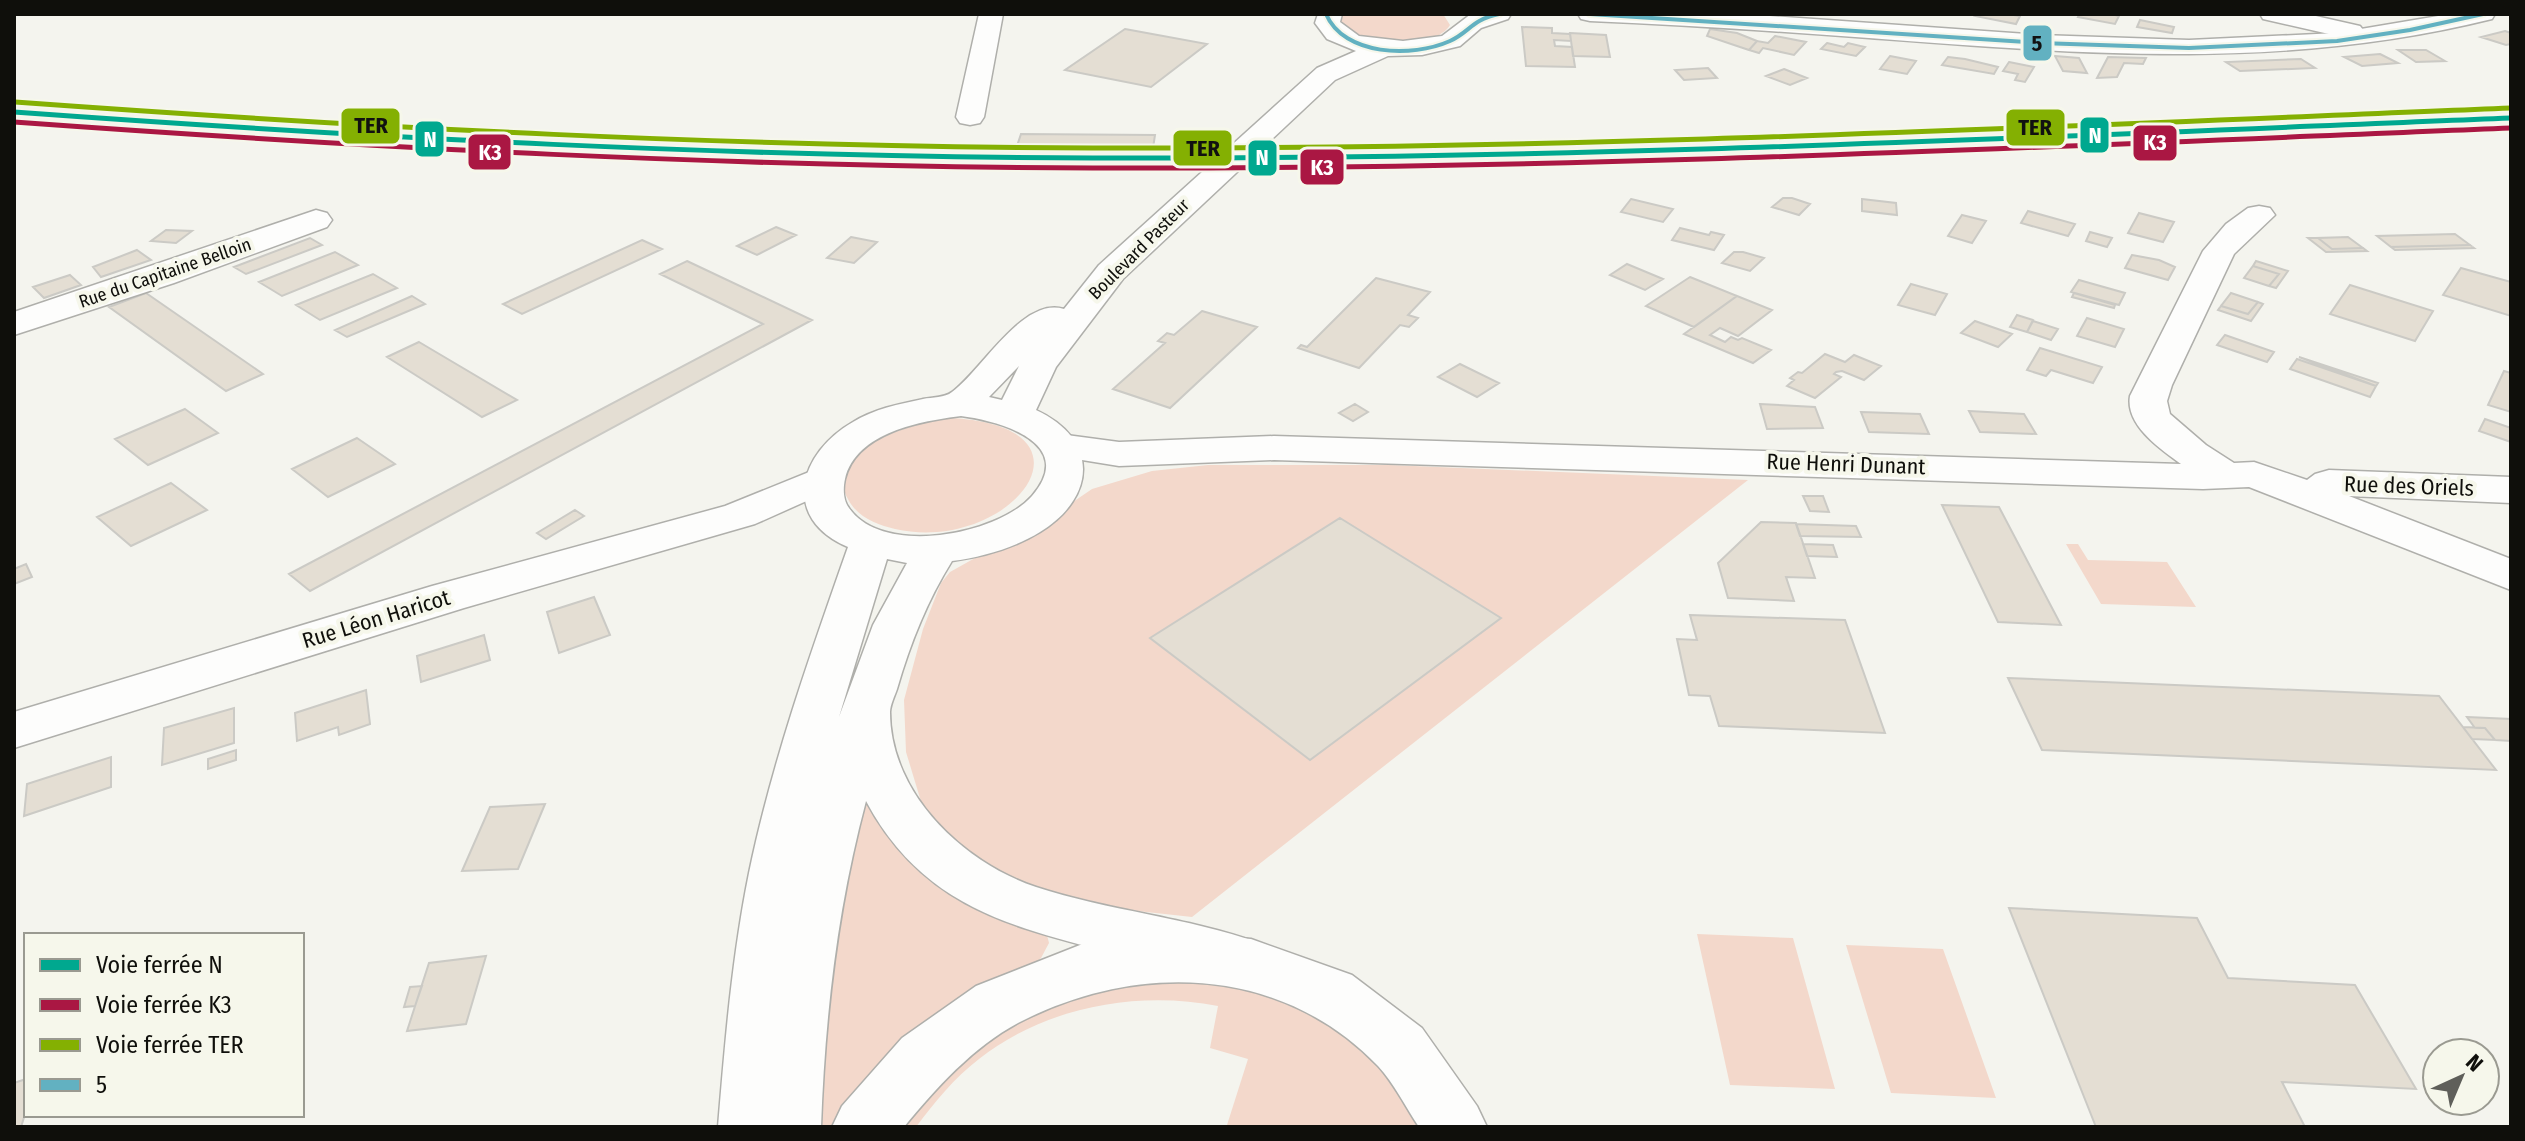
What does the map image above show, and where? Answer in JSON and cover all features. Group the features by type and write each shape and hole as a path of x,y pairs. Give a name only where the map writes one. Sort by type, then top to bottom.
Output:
{"main road":[{"path":"970,117 991,14"},
{"path":"1328,14 1329,28 1346,39 1385,48 1441,44 1457,38 1464,20 1499,14"},
{"path":"1590,14 2140,47 2334,40 2417,29 2483,14"},
{"path":"1728,14 2093,41 2291,37 2351,31 2450,14"},
{"path":"2256,14 2291,37"},
{"path":"2272,14 2351,31"},
{"path":"1326,74 1346,39"},
{"path":"1326,74 1385,48"},
{"name":"Boulevard Pasteur","path":"1015,413 1038,365 1111,272 1326,74"},
{"path":"2226,476 2164,432 2153,418 2148,404 2153,385 2219,251 2237,231 2259,215"},
{"name":"Rue du Capitaine Belloin","path":"14,324 162,276 316,220"},
{"path":"961,405 1035,328 1111,272"},
{"path":"1057,492 1064,469 1059,446 1042,427 1015,413 961,405 924,409 889,419 859,434 836,455 826,495 846,529 871,542 903,549 938,549 976,543 1010,530 1038,513 1057,492 1094,473 1161,453"},
{"path":"1059,446 1119,454 1161,453"},
{"name":"Rue Henri Dunant","path":"1161,453 1274,448 2226,476 2254,474 2511,575"},
{"name":"Rue des Oriels","path":"2313,497 2329,483 2511,490"},
{"name":"Rue Léon Haricot","path":"14,730 448,597 740,515 826,495"},
{"path":"750,1127 755,1045 776,875 821,695 871,542"},
{"path":"789,1127 795,1022 803,960 830,835 868,701 914,584 938,549"},
{"path":"868,701 867,733 871,754 893,804 917,839 955,872 1001,898 1030,909 1239,960 1307,982 1369,1019 1420,1072 1455,1127"},
{"path":"864,1127 898,1081 937,1043 977,1014 1025,990 1112,963 1167,957 1239,960"}],"shaded area":[{"path":"1343,14 1443,14 1450,25 1433,37 1420,40 1377,40 1347,30 1340,24"},
{"path":"950,418 999,426 1026,442 1034,463 1026,486 1005,507 974,524 937,532 895,529 876,523 858,512 849,501 843,483 846,467 858,453 895,432"},
{"path":"1208,465 1390,465 1748,480 1192,917 1101,907 989,877 923,808 906,752 904,700 923,629 941,583 950,572 975,558 1010,545 1092,489 1152,471"},
{"path":"2066,544 2078,544 2088,560 2167,562 2196,607 2101,604"},
{"path":"862,797 1047,935 1049,943 1041,958 843,1127 812,1127 822,991"},
{"path":"1697,934 1793,938 1835,1089 1730,1085"},
{"path":"1846,945 1943,949 1996,1098 1891,1093"},
{"path":"1139,974 1265,991 1333,1025 1367,1053 1398,1088 1423,1127 1212,1127 1227,1125 1248,1059 1210,1048 1218,1006 1156,1000 1093,1007 1033,1027 1005,1041 970,1066 916,1127 885,1127 985,1027"}],"building":[{"path":"2080,14 2119,16 2115,24 2078,17"},
{"path":"1975,16 2020,16 2016,24"},
{"path":"2140,20 2174,27 2172,33 2137,27"},
{"path":"1522,27 1552,28 1552,33 1570,34 1571,41 1554,40 1555,46 1572,47 1575,67 1526,66"},
{"path":"1125,29 1207,44 1151,87 1065,70"},
{"path":"1710,29 1737,33 1757,41 1749,50 1707,36"},
{"path":"2505,31 2511,33 2511,44 2481,37"},
{"path":"1570,33 1606,35 1610,57 1573,56"},
{"path":"1775,36 1806,42 1794,55 1763,48 1759,53 1749,50 1757,41 1768,43"},
{"path":"1827,43 1865,47 1856,56 1821,49"},
{"path":"2398,50 2426,50 2445,61 2416,62"},
{"path":"2380,54 2398,63 2362,66 2344,57"},
{"path":"1890,56 1916,61 1907,74 1880,69"},
{"path":"2055,56 2079,58 2087,73 2063,71"},
{"path":"1948,57 1998,67 1994,74 1942,65"},
{"path":"2108,57 2146,58 2143,64 2124,63 2117,77 2097,78"},
{"path":"2301,59 2315,68 2240,71 2226,62"},
{"path":"2009,62 2034,67 2025,82 2015,80 2018,74 2003,71"},
{"path":"1708,68 1717,78 1684,80 1675,70"},
{"path":"1784,69 1807,78 1790,85 1766,76"},
{"path":"1021,134 1155,135 1153,148 1017,146"},
{"path":"1783,198 1810,204 1799,215 1772,207"},
{"path":"1631,199 1673,209 1663,222 1621,212"},
{"path":"1862,199 1896,203 1897,215 1862,211"},
{"path":"2028,211 2075,224 2068,236 2021,223"},
{"path":"2139,213 2174,222 2163,242 2128,233"},
{"path":"1962,215 1986,221 1972,243 1948,236"},
{"path":"776,227 796,235 757,255 737,246"},
{"path":"1680,228 1724,235 1714,250 1672,240"},
{"path":"166,230 192,231 176,243 151,241"},
{"path":"2090,232 2112,238 2107,247 2086,241"},
{"path":"2455,234 2470,245 2391,247 2377,236"},
{"path":"851,237 877,242 854,263 827,258"},
{"path":"2348,237 2363,248 2332,249 2318,238"},
{"path":"310,238 322,245 246,274 234,267"},
{"path":"2308,238 2318,238 2332,249 2363,248 2367,251 2326,252"},
{"path":"642,240 662,249 522,314 503,304"},
{"path":"2470,245 2474,248 2395,250 2391,247"},
{"path":"137,250 151,260 101,277 93,267"},
{"path":"335,252 358,265 282,296 259,282"},
{"path":"1734,252 1764,258 1750,271 1722,263"},
{"path":"2132,255 2159,260 2175,267 2168,280 2125,268"},
{"path":"687,261 812,320 310,591 289,574 763,324 660,274"},
{"path":"2256,261 2288,271 2276,288 2269,286 2279,274 2253,266"},
{"path":"1627,264 1663,279 1645,290 1610,275"},
{"path":"2253,266 2279,274 2269,286 2244,278"},
{"path":"2461,268 2511,282 2511,316 2443,295"},
{"path":"373,274 397,288 320,320 296,305"},
{"path":"70,275 81,285 44,298 33,287"},
{"path":"1690,277 1737,296 1694,327 1646,306"},
{"path":"1376,278 1430,292 1408,315 1418,318 1409,327 1400,325 1359,368 1298,348 1301,345 1307,347"},
{"path":"2079,280 2125,293 2119,305 2071,292"},
{"path":"1911,284 1947,294 1935,315 1898,305"},
{"path":"2350,285 2433,311 2415,341 2330,314"},
{"path":"146,293 263,374 226,391 109,307"},
{"path":"2074,293 2115,305 2114,308 2072,297"},
{"path":"2231,293 2258,302 2248,314 2221,306"},
{"path":"412,296 425,304 347,337 335,330"},
{"path":"1737,296 1772,310 1738,336 1720,328 1710,335 1725,342 1731,337 1742,338 1771,350 1753,363 1684,334"},
{"path":"2258,302 2263,304 2251,321 2218,310 2221,306 2248,314"},
{"path":"1202,311 1257,327 1170,408 1113,389 1165,343 1158,341 1167,333 1174,335"},
{"path":"2017,315 2033,320 2027,332 2010,327"},
{"path":"2087,318 2124,329 2115,347 2077,336"},
{"path":"1975,321 2012,334 1998,347 1961,333"},
{"path":"2033,321 2058,329 2051,340 2027,332"},
{"path":"2225,335 2274,352 2267,362 2217,345"},
{"path":"419,342 517,400 482,417 387,357"},
{"path":"2040,348 2102,367 2093,383 2051,370 2046,376 2027,370"},
{"path":"1825,354 1845,362 1854,355 1881,366 1864,380 1842,371 1836,372 1834,374 1841,377 1815,398 1787,386 1794,380 1790,378 1798,372 1802,373"},
{"path":"2299,357 2378,383 2376,386"},
{"path":"2297,359 2376,386 2370,397 2290,369"},
{"path":"1460,364 1499,383 1477,397 1438,377"},
{"path":"2504,371 2511,373 2511,412 2488,405"},
{"path":"1355,404 1368,412 1353,421 1339,413"},
{"path":"1760,404 1815,407 1823,428 1767,429"},
{"path":"185,409 218,433 148,465 115,439"},
{"path":"1969,411 2024,414 2036,434 1980,432"},
{"path":"1861,412 1920,414 1929,434 1869,432"},
{"path":"2485,419 2511,428 2511,442 2479,431"},
{"path":"357,438 395,464 328,497 292,469"},
{"path":"171,483 207,510 131,546 97,517"},
{"path":"1803,496 1823,496 1829,512 1810,511"},
{"path":"1942,505 1999,507 2061,625 1998,622"},
{"path":"575,510 584,516 546,539 537,533"},
{"path":"1340,518 1501,618 1310,760 1150,638"},
{"path":"1761,522 1796,523 1815,578 1786,577 1794,601 1728,598 1718,563"},
{"path":"1796,524 1856,526 1861,537 1800,536"},
{"path":"1803,544 1833,545 1837,557 1807,556"},
{"path":"26,564 32,577 14,584 14,569"},
{"path":"594,597 610,635 559,653 547,612"},
{"path":"1690,615 1845,620 1885,733 1719,726 1710,696 1689,695 1677,639 1697,640"},
{"path":"484,635 490,660 421,682 417,656"},
{"path":"2008,678 2439,696 2496,770 2042,750"},
{"path":"366,690 370,724 339,735 338,727 297,741 295,713"},
{"path":"234,708 234,743 162,765 164,728"},
{"path":"2467,717 2511,719 2511,741 2495,740 2485,728 2475,728"},
{"path":"2463,727 2485,728 2495,740 2472,739"},
{"path":"236,750 236,760 208,769 208,759"},
{"path":"111,757 111,787 24,816 27,784"},
{"path":"545,804 518,869 462,871 490,807"},
{"path":"2009,908 2197,918 2228,978 2355,985 2416,1089 2282,1082 2305,1127 2096,1127"},
{"path":"486,956 466,1024 407,1031 429,963"},
{"path":"422,986 415,1006 404,1007 410,987"},
{"path":"24,1080 24,1117 21,1127 14,1127 14,1083"}],"rail line":[{"name":"TER","path":"15,102 322,123 629,138 1090,148 1402,146 1719,139 2511,108"},
{"name":"N","path":"14,112 321,133 628,148 1089,158 1402,156 1719,149 2511,118"},
{"name":"K3","path":"14,122 321,143 628,158 1089,168 1402,166 1719,159 2511,128"}],"transit line":[{"name":"5","path":"1326,14 1332,28 1344,38 1360,45 1400,50 1437,46 1451,41 1473,23 1499,14"},
{"name":"5","path":"1590,14 2040,43 2189,48 2337,41 2410,30 2483,14"}]}
